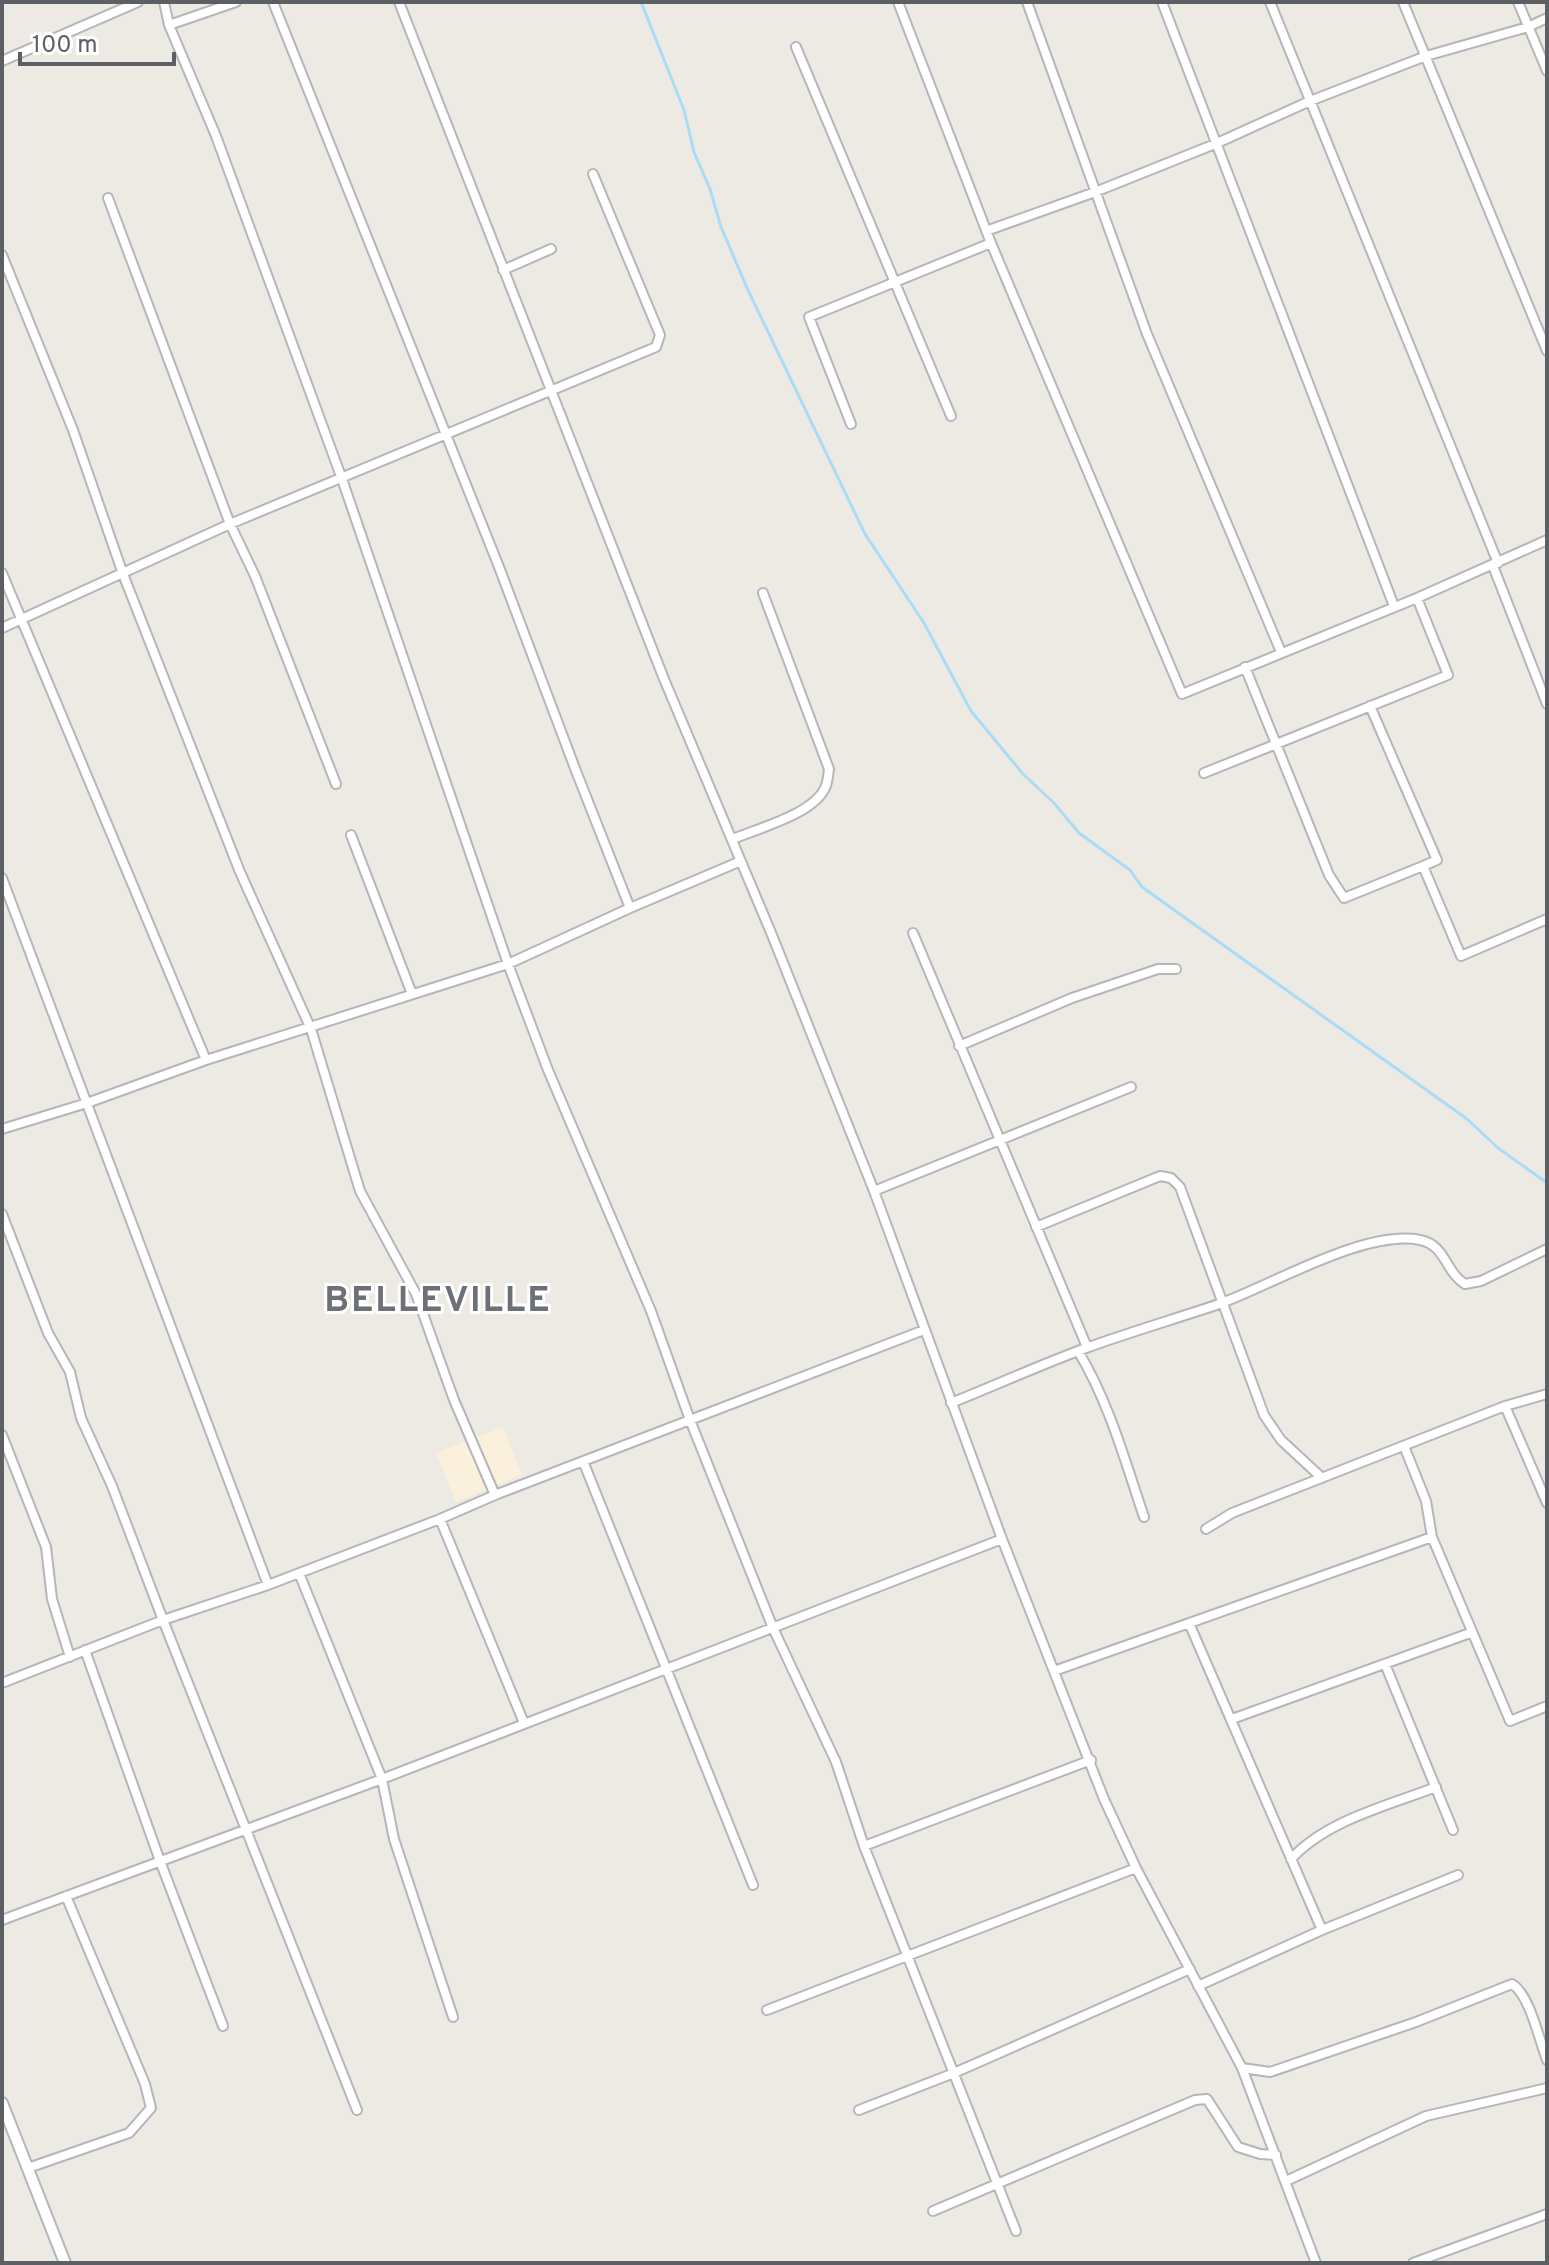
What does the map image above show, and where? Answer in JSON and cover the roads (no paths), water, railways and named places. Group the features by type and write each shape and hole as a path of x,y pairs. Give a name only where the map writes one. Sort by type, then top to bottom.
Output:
{"street":[{"path":"2,61 138,2"},
{"path":"164,2 169,25 216,136 342,479 508,964 588,1167 651,1311 690,1420 773,1628 836,1762 864,1846 1016,2231"},
{"path":"169,25 236,2"},
{"path":"273,2 499,567 630,908"},
{"path":"399,2 664,679 733,839 874,1191 1002,1539 1104,1799 1136,1868 1242,2068 1316,2263"},
{"path":"898,2 986,231 1182,694 1417,598 1547,540"},
{"path":"1027,2 1147,334 1281,652"},
{"path":"1162,2 1394,606"},
{"path":"1270,2 1495,564 1547,704"},
{"path":"1403,2 1547,351"},
{"path":"1518,2 1547,71"},
{"path":"986,231 1095,192 1215,144 1310,101 1426,56 1528,27 1547,18"},
{"path":"796,47 951,416"},
{"path":"2,628 230,524 656,347 660,335 593,174"},
{"path":"108,198 230,524 260,589 336,784"},
{"path":"851,424 809,317 991,243"},
{"path":"503,270 551,249"},
{"path":"2,255 73,430 123,574 240,872 311,1029 360,1191 416,1294 454,1400 495,1495"},
{"path":"2,573 206,1060"},
{"path":"733,839 816,802 826,787 829,769 763,593"},
{"path":"1204,773 1448,675 1417,598"},
{"path":"1245,667 1329,875 1344,898 1437,860 1370,706"},
{"path":"351,835 412,994"},
{"path":"2,1129 508,964 741,861"},
{"path":"1423,866 1461,956 1547,919"},
{"path":"2,878 268,1585"},
{"path":"913,933 1036,1227 1115,1430 1144,1517"},
{"path":"959,1046 1072,998 1158,969 1176,969"},
{"path":"874,1191 1131,1087"},
{"path":"1036,1227 1160,1176 1171,1178 1180,1187 1264,1415 1281,1440 1322,1478"},
{"path":"2,1214 48,1333 70,1372 81,1418 112,1486 357,2110"},
{"path":"951,1403 1083,1349 1222,1303 1338,1254 1381,1241 1418,1239 1434,1245 1442,1252 1454,1278 1465,1284 1481,1281 1547,1249"},
{"path":"2,1683 163,1620 268,1585 924,1330"},
{"path":"1206,1529 1232,1513 1505,1406 1547,1394"},
{"path":"1505,1406 1547,1503"},
{"path":"2,1435 46,1547 52,1599 70,1657"},
{"path":"1404,1446 1426,1501 1432,1537 1470,1633 1510,1721 1547,1706"},
{"path":"583,1461 753,1885"},
{"path":"440,1519 524,1723"},
{"path":"1054,1671 1432,1537"},
{"path":"2,1920 382,1779 1002,1539"},
{"path":"299,1573 382,1779 394,1839 453,2017"},
{"path":"1189,1623 1322,1930"},
{"path":"1232,1719 1470,1633"},
{"path":"85,1650 223,2026"},
{"path":"1385,1664 1453,1830"},
{"path":"864,1846 1091,1760"},
{"path":"1291,1859 1306,1842 1324,1831 1436,1787"},
{"path":"767,2010 1136,1868"},
{"path":"1198,1986 1322,1930 1458,1875"},
{"path":"28,2168 129,2133 151,2108 145,2084 66,1896"},
{"path":"859,2110 954,2073 1190,1969"},
{"path":"1242,2068 1270,2072 1416,2022 1512,1984 1519,1989 1527,2004 1547,2060"},
{"path":"1286,2181 1426,2116 1545,2086"},
{"path":"933,2211 1195,2100 1207,2099 1238,2147 1276,2155"},
{"path":"2,2103 65,2263"},
{"path":"1413,2263 1547,2214"}],"waterway":[{"path":"641,2 684,110 694,152 710,189 721,227 747,288 865,534 924,623 971,711 1023,774 1054,803 1079,833 1130,870 1142,887 1467,1119 1498,1148 1547,1183"}],"district":[{"name":"BELLEVILLE","path":"438,1298"}]}
